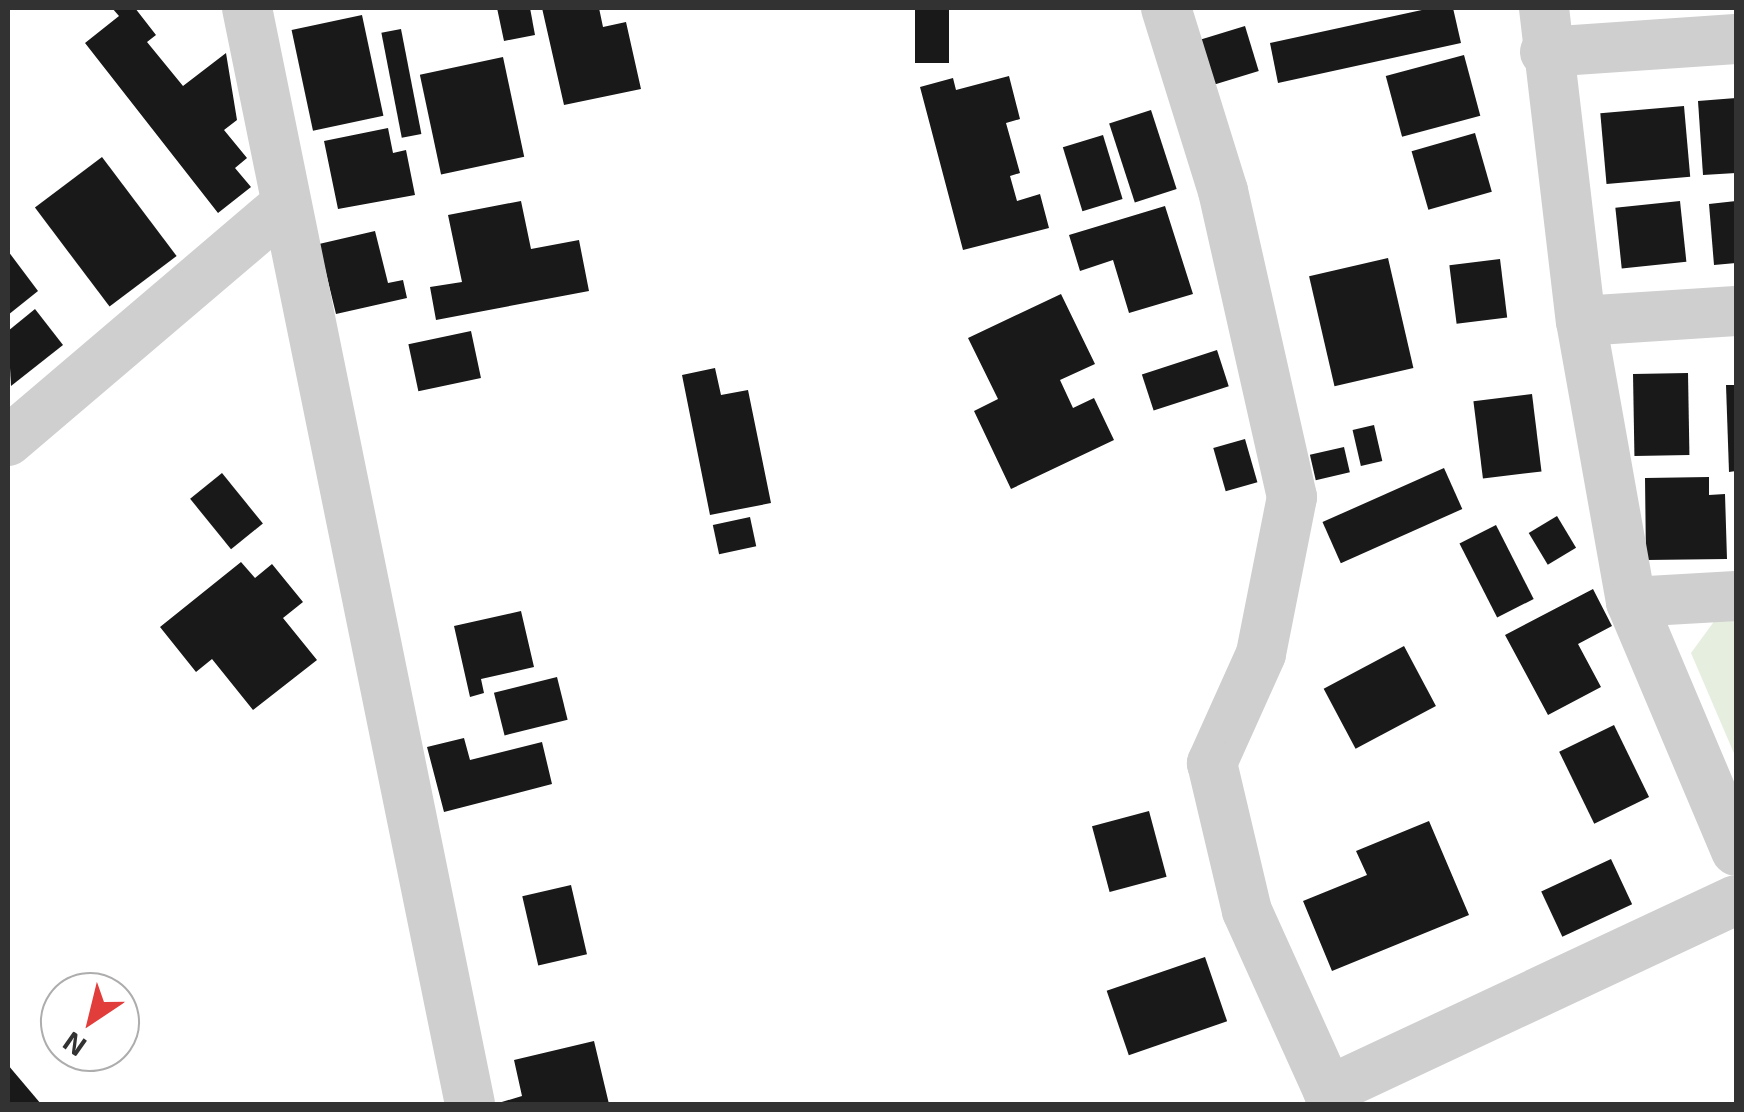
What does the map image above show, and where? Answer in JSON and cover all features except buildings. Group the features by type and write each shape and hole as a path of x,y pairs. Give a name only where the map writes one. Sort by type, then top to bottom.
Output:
{"street":[{"path":"250,8 282,208 470,1104"},
{"path":"1166,8 1223,191 1292,497 1261,654 1212,763 1248,911 1331,1098 1736,900"},
{"path":"1736,39 1544,30 1580,321 1631,602 1736,851"},
{"path":"8,441 282,208"},
{"path":"1580,321 1736,311"},
{"path":"1631,602 1736,596"}],"shaded area":[{"path":"1718,616 1736,616 1736,758 1691,653"}]}
